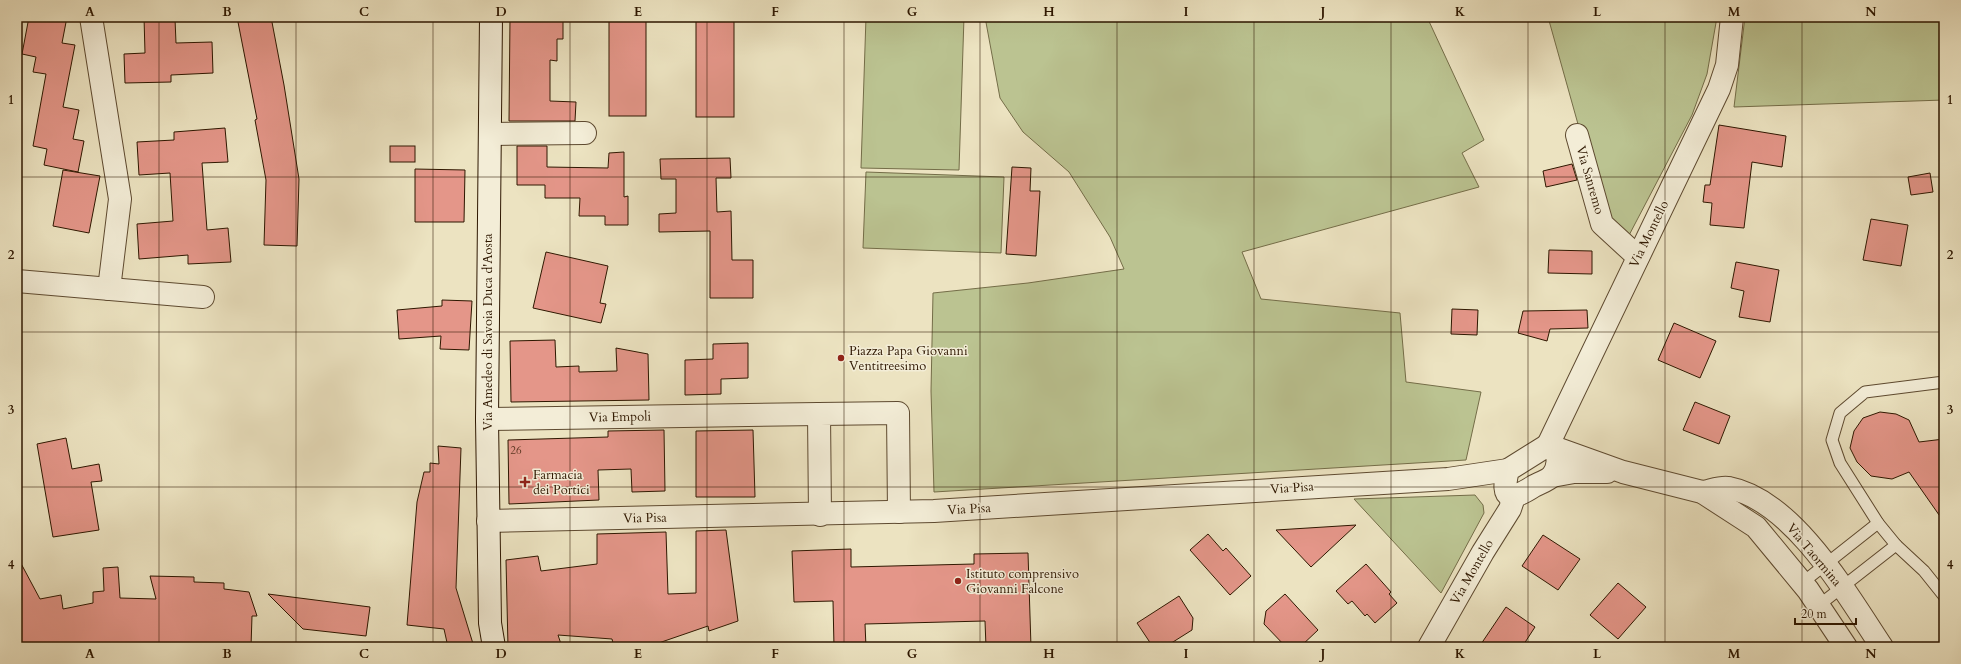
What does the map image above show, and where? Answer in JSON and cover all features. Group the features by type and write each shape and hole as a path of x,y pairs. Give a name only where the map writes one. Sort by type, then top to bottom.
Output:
{"street":[{"path":"91,17 120,199 109,289"},
{"name":"Via Amedeo di Savoia Duca d'Aosta","path":"491,17 487,419 490,623 494,647"},
{"name":"Via Montello","path":"1552,447 1638,257 1719,88 1727,65 1732,17"},
{"path":"490,134 585,134"},
{"name":"Via Sanremo","path":"1577,135 1602,224 1638,257"},
{"path":"17,281 203,297"},
{"name":"Via Empoli","path":"487,419 898,413 899,512"},
{"path":"819,414 820,515"},
{"path":"1508,470 1552,447 1558,460 1552,476"},
{"name":"Via Taormina","path":"1552,447 1623,472 1702,492 1756,527 1802,583 1846,647"},
{"name":"Via Montello","path":"1429,647 1483,552 1510,509 1510,495 1505,482 1508,470"},
{"name":"Via Pisa","path":"488,521 820,515 979,509 1448,479 1508,470"},
{"name":"Via Taormina","path":"1510,495 1552,476 1574,472 1623,472"},
{"name":"Via Pisa","path":"1448,479 1510,495"},
{"name":"Via Taormina","path":"1702,492 1728,488 1763,501 1798,531 1841,586 1882,647"}],"lane":[{"path":"1944,382 1865,392 1840,413 1832,440 1840,463 1878,523 1896,545 1924,571 1944,596"},
{"path":"1802,583 1878,523"},
{"path":"1818,606 1841,586 1896,545"}],"green space":[{"path":"866,17 964,17 959,170 861,168"},
{"path":"985,17 1427,17 1484,140 1462,153 1479,187 1242,252 1261,299 1400,313 1406,382 1481,392 1466,460 934,492 931,391 933,293 1028,283 1124,269 1110,237 1069,172 1023,132 1000,98"},
{"path":"1548,17 1717,17 1707,74 1692,115 1626,241 1604,217"},
{"path":"1745,17 1944,17 1944,100 1734,107"},
{"path":"866,172 1004,177 1001,253 863,248"},
{"path":"1475,495 1483,505 1484,513 1441,593 1354,499"}],"building":[{"path":"29,17 67,17 62,43 75,45 63,107 79,110 73,139 84,141 78,172 44,165 47,149 33,146 46,74 33,72 36,57 22,54"},
{"path":"144,17 171,17 171,19 175,19 176,43 212,42 213,73 171,75 171,82 125,83 124,54 145,53"},
{"path":"237,17 271,17 284,85 299,179 297,246 264,245 266,180 255,120 257,119"},
{"path":"510,17 542,17 542,20 563,21 563,39 557,39 557,61 550,60 550,101 576,102 575,121 509,121"},
{"path":"609,17 646,17 646,116 609,116"},
{"path":"696,17 734,17 734,117 696,117"},
{"path":"1719,125 1786,136 1782,167 1752,162 1744,228 1710,225 1712,203 1703,202 1705,185 1710,185"},
{"path":"225,128 228,162 202,163 207,230 228,228 231,262 188,264 188,255 139,259 137,224 173,221 170,173 139,175 137,142 174,140 174,132"},
{"path":"390,146 415,146 415,162 390,162"},
{"path":"517,146 547,146 547,167 608,168 609,153 624,152 624,197 628,196 628,225 605,225 605,216 579,216 580,198 545,198 545,185 517,185"},
{"path":"730,158 731,178 716,178 717,212 731,211 732,260 753,260 753,298 710,298 710,231 659,232 659,214 676,213 676,179 661,179 660,159"},
{"path":"1572,164 1577,180 1546,187 1543,171"},
{"path":"1012,167 1031,168 1030,191 1040,191 1036,256 1006,254"},
{"path":"415,169 465,170 464,222 415,222"},
{"path":"63,170 100,176 89,233 53,226"},
{"path":"1930,173 1933,192 1911,195 1908,177"},
{"path":"1871,219 1908,225 1901,266 1863,260"},
{"path":"1549,250 1592,251 1592,274 1548,273"},
{"path":"546,252 608,266 600,303 606,304 601,323 533,308"},
{"path":"1736,262 1779,270 1770,322 1739,317 1744,291 1731,288"},
{"path":"442,300 472,301 469,350 440,349 441,336 399,339 397,310 442,306"},
{"path":"1452,309 1478,310 1477,335 1451,334"},
{"path":"1587,310 1588,328 1550,329 1547,341 1518,333 1523,311"},
{"path":"1674,323 1716,341 1700,378 1658,360"},
{"path":"555,340 556,367 579,366 579,372 617,371 616,348 648,354 649,400 511,402 510,341"},
{"path":"748,343 748,378 721,379 721,394 685,395 685,360 713,359 713,344"},
{"path":"1695,402 1730,416 1719,444 1683,430"},
{"path":"1880,412 1896,414 1909,420 1919,442 1944,439 1944,522 1909,472 1892,479 1871,476 1857,462 1850,448 1854,431 1863,418"},
{"path":"664,430 665,491 632,492 631,469 598,470 599,500 509,504 508,440 608,437 608,431"},
{"path":"753,430 755,497 696,497 696,431"},
{"path":"66,438 72,469 99,464 102,481 91,482 99,530 53,537 37,444"},
{"path":"438,446 461,448 456,588 474,647 448,647 444,629 407,625 417,502 424,472 430,472 430,463 439,464"},
{"path":"1356,525 1311,567 1276,530"},
{"path":"726,530 738,621 709,631 708,626 647,647 614,647 612,639 558,635 562,647 508,647 506,560 538,556 541,571 597,564 597,534 666,532 668,594 696,593 696,531"},
{"path":"1208,534 1223,551 1226,548 1251,576 1230,595 1190,550"},
{"path":"1543,535 1580,559 1558,590 1522,566"},
{"path":"851,549 851,567 974,564 974,554 1028,553 1031,647 986,647 985,621 865,624 866,647 834,647 833,601 794,602 792,551"},
{"path":"17,556 40,599 61,595 63,609 93,603 93,592 104,591 103,568 118,567 120,598 156,599 150,576 194,577 194,582 224,583 224,589 249,592 257,616 252,616 251,647 158,646 158,644 126,647 22,647 17,642"},
{"path":"1366,564 1391,592 1389,594 1397,603 1375,623 1367,614 1365,616 1352,601 1348,604 1336,591"},
{"path":"1618,583 1646,607 1618,639 1590,615"},
{"path":"268,594 370,607 366,636 303,629"},
{"path":"1285,594 1318,630 1300,647 1286,647 1264,624 1266,611"},
{"path":"1179,596 1193,618 1192,630 1165,647 1151,644 1137,623"},
{"path":"1506,607 1535,627 1522,647 1479,647"}],"place":[{"name":"Piazza Papa Giovanni Ventitreesimo","path":"841,358"},
{"name":"Farmacia dei Portici","path":"525,482"},
{"name":"Istituto comprensivo Giovanni Falcone","path":"958,581"}]}
